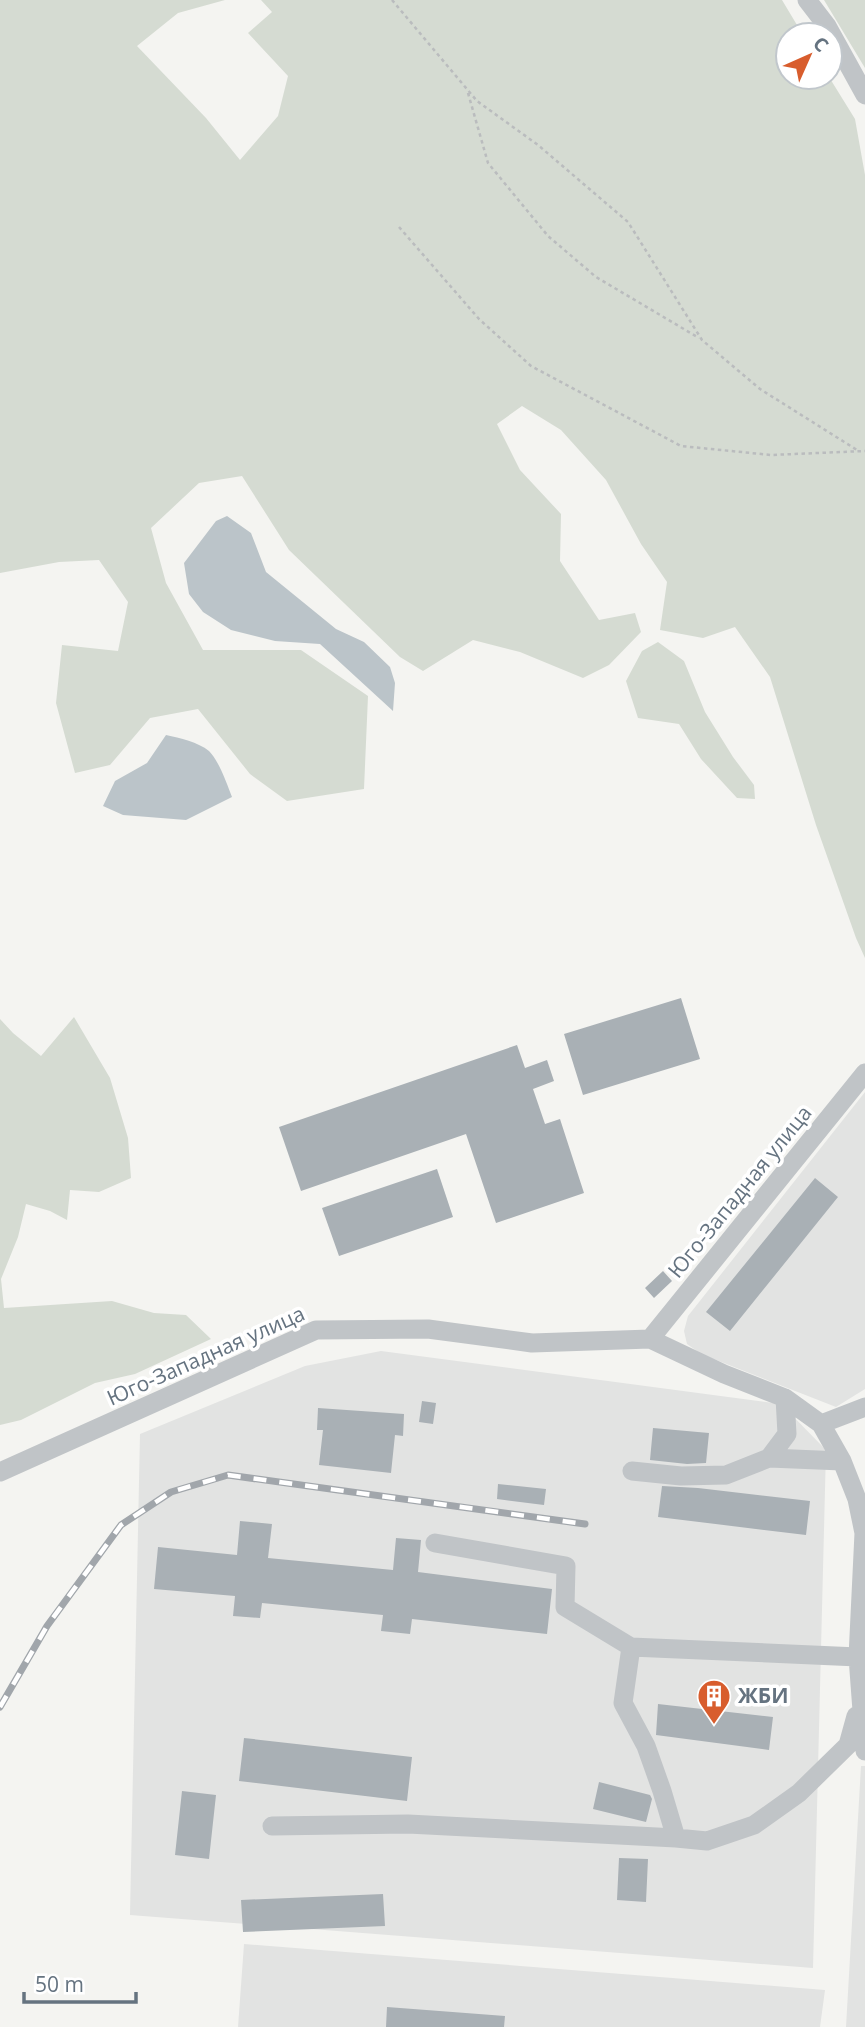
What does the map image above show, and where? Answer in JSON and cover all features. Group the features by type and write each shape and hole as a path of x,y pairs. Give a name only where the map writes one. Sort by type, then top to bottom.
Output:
{"street":[{"path":"807,0 827,26 865,95"},
{"name":"Юго-Западная улица","path":"650,1339 865,1073"},
{"name":"Юго-Западная улица","path":"0,1472 316,1330 428,1329 532,1343 650,1339 724,1374 785,1398 821,1423 842,1461 857,1499 864,1533 858,1657 859,1748"},
{"path":"769,1458 787,1434 785,1398"},
{"path":"821,1423 865,1406"},
{"path":"632,1471 681,1476 726,1475 769,1458 842,1461"},
{"path":"435,1543 566,1566 565,1607 631,1647 858,1657"},
{"path":"631,1647 623,1703 646,1746 676,1838"},
{"path":"272,1826 408,1824 707,1841 754,1825 859,1748"}],"path":[{"path":"392,0 477,102 538,145 628,222 702,340"},
{"path":"467,89 488,163 548,236 596,277 702,340 760,389 857,450"},
{"path":"399,227 480,318 531,366 681,446 771,455 865,451"}],"shaded area":[{"path":"0,0 225,0 178,13 137,46 206,118 240,160 278,116 288,76 248,33 272,12 261,0 782,0 795,21 774,21 774,91 838,91 855,119 865,175 865,958 816,825 770,677 735,627 703,638 660,630 667,582 641,544 606,480 561,430 522,406 497,424 520,470 561,514 560,561 599,620 635,613 641,632 609,665 583,678 520,652 473,640 423,671 400,657 289,550 242,476 199,483 151,528 166,583 203,650 301,650 368,696 364,789 287,801 250,774 198,709 150,718 110,765 75,773 56,703 62,645 118,651 128,602 99,560 59,562 0,573"},
{"path":"824,0 865,0 865,68 844,33 844,21 837,21"},
{"path":"227,516 251,533 266,572 336,629 364,642 390,667 395,683 393,711 320,644 275,641 231,630 203,612 189,594 184,563 216,521"},
{"path":"658,642 684,661 705,712 754,785 755,799 737,798 701,759 679,724 638,718 626,681 642,651"},
{"path":"166,735 194,743 209,751 232,797 186,820 123,815 103,806 115,781 147,763"},
{"path":"74,1017 110,1078 128,1138 131,1178 99,1192 70,1190 67,1220 50,1211 26,1204 18,1237 1,1279 4,1308 112,1301 154,1313 186,1315 211,1339 135,1374 95,1383 21,1420 0,1425 0,1019 41,1056"},
{"path":"865,1092 865,1389 836,1407 701,1354 687,1344 684,1331 688,1316"},
{"path":"381,1351 781,1404 826,1450 813,1968 130,1915 140,1434 305,1366"},
{"path":"861,1766 865,1766 865,2027 846,2027"},
{"path":"244,1944 825,1990 820,2027 238,2027"}],"building":[{"path":"681,998 700,1059 583,1095 564,1034"},
{"path":"517,1045 525,1068 547,1060 554,1081 533,1089 545,1124 560,1119 584,1193 496,1223 466,1134 301,1191 279,1127"},
{"path":"437,1169 453,1217 339,1256 322,1208"},
{"path":"815,1178 838,1197 730,1331 706,1312"},
{"path":"663,1271 672,1281 654,1298 645,1288"},
{"path":"422,1401 436,1403 433,1424 419,1422"},
{"path":"318,1408 404,1414 403,1436 395,1435 391,1473 319,1465 323,1430 317,1430"},
{"path":"653,1428 709,1433 706,1463 650,1460"},
{"path":"498,1484 546,1489 544,1505 497,1499"},
{"path":"662,1486 810,1501 806,1535 658,1517"},
{"path":"240,1521 272,1524 268,1558 393,1570 396,1538 421,1540 418,1572 552,1589 547,1634 412,1619 410,1634 381,1631 383,1615 262,1603 260,1618 233,1616 235,1596 154,1589 158,1547 237,1555"},
{"name":"ЖБИ","path":"658,1704 773,1717 769,1750 656,1735"},
{"path":"244,1738 412,1757 407,1801 239,1781"},
{"path":"599,1782 650,1795 652,1799 646,1822 593,1809"},
{"path":"182,1791 216,1795 209,1859 175,1855"},
{"path":"619,1858 648,1859 646,1902 617,1900"},
{"path":"383,1894 385,1926 243,1932 241,1900"},
{"path":"387,2007 505,2016 504,2027 386,2027"}],"railway":[{"path":"0,1707 47,1626 121,1525 171,1492 228,1475 585,1524"}],"place":[{"name":"ЖБИ","path":"714,1726"}]}
